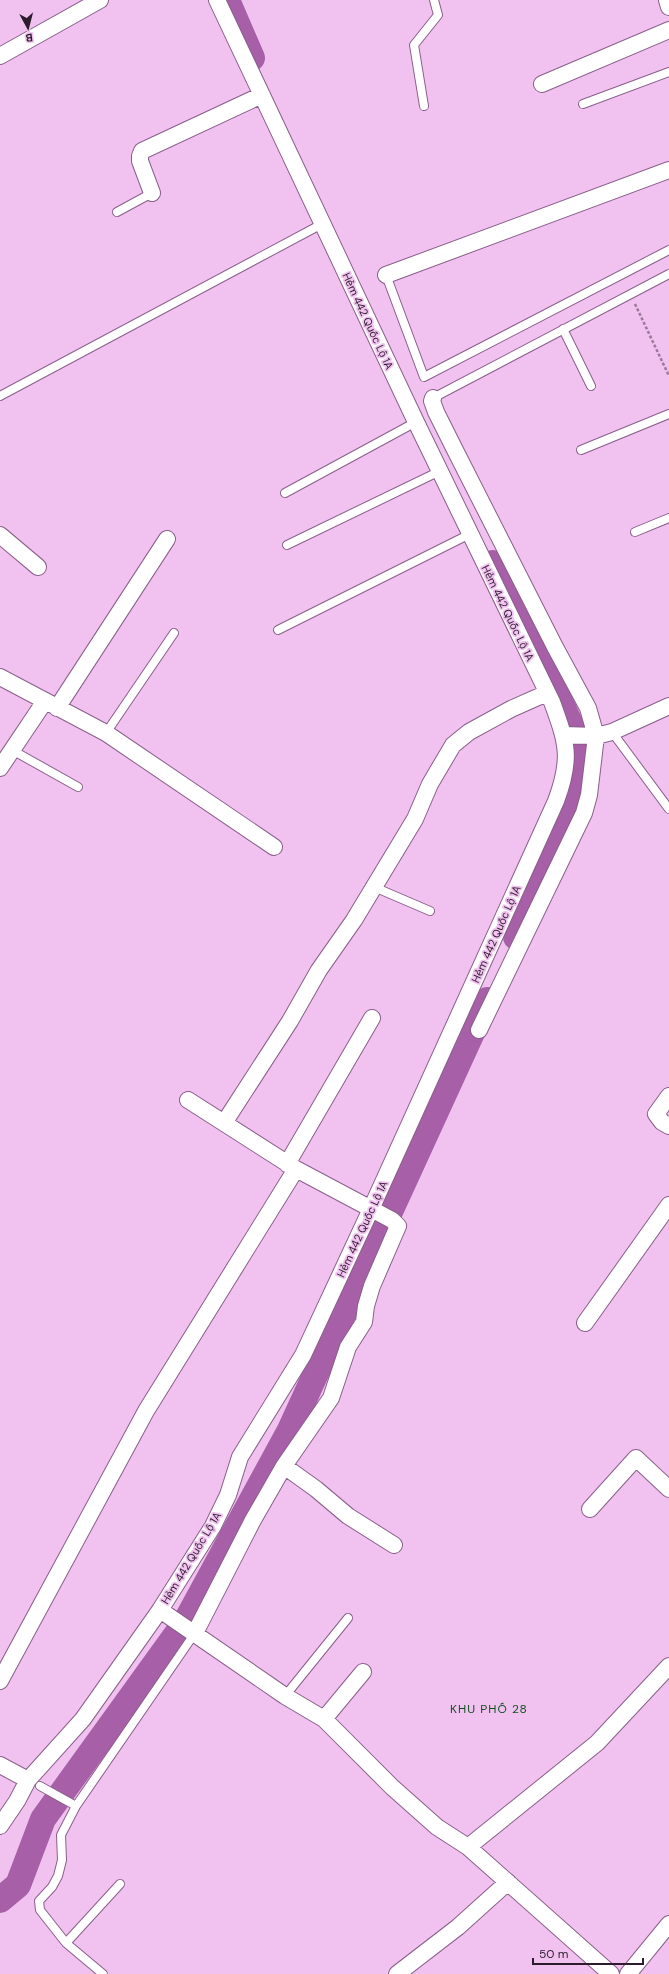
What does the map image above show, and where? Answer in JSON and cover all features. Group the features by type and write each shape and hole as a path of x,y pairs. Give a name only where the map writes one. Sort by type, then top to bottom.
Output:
{"street":[{"path":"0,56 100,0"},
{"name":"Hẻm 442 Quốc Lộ 1A","path":"0,1826 17,1801 34,1783 164,1612 213,1526 228,1495 240,1457 303,1355 373,1210 556,801 564,780 571,735 547,693 416,422 217,0"},
{"path":"667,0 669,7"},
{"path":"542,84 669,30"},
{"path":"152,193 140,161 142,151 262,95"},
{"path":"386,275 669,170"},
{"path":"433,398 432,402 436,412 555,647 588,708 596,736 589,795 584,813 479,1030"},
{"path":"0,535 38,567"},
{"path":"0,768 12,750 51,704 167,538"},
{"path":"0,677 106,733 274,847"},
{"path":"224,1123 290,1021 319,970 354,920 374,887 415,819 430,784 453,745 469,732 511,709 547,693"},
{"path":"571,735 596,736 612,732 669,706"},
{"path":"0,1681 146,1412 291,1167 372,1018"},
{"path":"669,1096 656,1114 662,1122 669,1126"},
{"path":"188,1100 291,1167 397,1223 398,1230 372,1286 366,1306 364,1322 348,1347 330,1398 284,1466 192,1631"},
{"path":"586,1323 669,1205"},
{"path":"590,1509 636,1458 669,1489"},
{"path":"284,1466 316,1489 348,1516 394,1545"},
{"path":"164,1612 285,1696 324,1719 392,1787 437,1827 468,1847 611,1974"},
{"path":"468,1847 597,1743 669,1666"},
{"path":"324,1719 363,1672"},
{"path":"0,1765 34,1783"},
{"path":"397,1974 458,1927 508,1882"},
{"path":"628,1974 669,1924"}],"lane":[{"path":"424,106 414,45 438,15 434,0"},
{"path":"583,104 669,72"},
{"path":"117,212 152,193"},
{"path":"0,396 322,224"},
{"path":"386,275 424,376 669,250"},
{"path":"433,398 669,274"},
{"path":"563,329 591,386"},
{"path":"581,450 669,414"},
{"path":"285,493 416,422"},
{"path":"287,546 440,471"},
{"path":"635,532 669,518"},
{"path":"278,630 470,534"},
{"path":"106,733 174,633"},
{"path":"612,732 669,808"},
{"path":"12,750 78,787"},
{"path":"374,887 430,911"},
{"path":"285,1696 348,1618"},
{"path":"103,1974 66,1943 38,1904 38,1901 54,1884 60,1872 62,1860 61,1835 76,1806 192,1631"},
{"path":"34,1783 76,1806"},
{"path":"66,1943 120,1884"}],"path":[{"path":"630,294 669,376"}],"waterway":[{"path":"227,0 252,58"},
{"path":"493,563 534,644 574,732 584,763 581,786 568,824 516,937"},
{"path":"0,1900 18,1885 43,1819 186,1621 290,1430 487,1000"}],"district":[{"name":"KHU PHỐ 28","path":"489,1709"}]}
